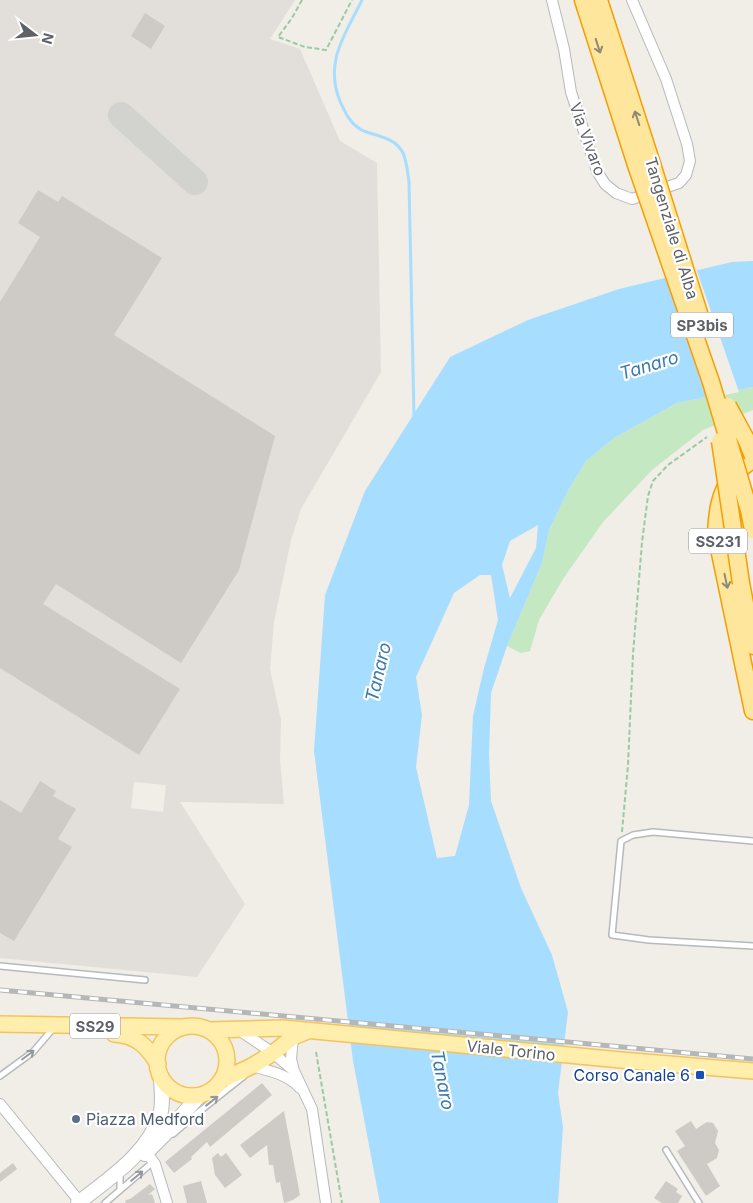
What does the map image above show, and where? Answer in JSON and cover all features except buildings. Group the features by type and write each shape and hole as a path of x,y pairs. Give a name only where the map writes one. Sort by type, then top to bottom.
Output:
{"highway":[{"name":"SP3bis","path":"583,0 645,166"},
{"name":"Tangenziale di Alba","path":"599,0 645,166 749,510 753,530"},
{"name":"Tangenziale di Alba","path":"645,166 728,406 753,486"},
{"path":"711,382 741,583 753,646"},
{"path":"728,406 748,441 753,457"},
{"name":"SS231","path":"753,457 732,477 721,497 717,512 716,534 753,711"}],"main road":[{"name":"SS29","path":"4,1024 182,1027"},
{"path":"4,1024 52,1031 117,1034 132,1037 145,1046 159,1070 168,1087 179,1094 190,1096 208,1093 222,1080 228,1063 226,1051 217,1036 209,1030 200,1027 182,1027 172,1033 161,1045 158,1057 159,1070 162,1102 160,1115 153,1131 145,1143 122,1168 79,1202"},
{"name":"Viale Torino","path":"209,1030 284,1028 312,1030 753,1071"},
{"name":"Viale Torino","path":"222,1080 252,1066 273,1053 293,1037 312,1030"},
{"path":"122,1168 150,1157 199,1096"}],"street":[{"name":"Via Vivaro","path":"552,0 564,50 571,92 597,171 605,184 616,192 632,198 679,183 686,175 690,161 687,144 666,79 632,0"},
{"path":"238,1029 273,1053 294,1071"},
{"path":"293,1037 291,1059 294,1071 308,1096 312,1108 326,1203"},
{"path":"252,1066 290,1078 308,1096"},
{"path":"0,1104 79,1202"},
{"path":"150,1157 167,1203"}],"lane":[{"path":"753,841 653,832 633,835 621,841 612,934 649,940 753,946"},
{"path":"0,966 145,980"},
{"path":"0,1076 33,1052 52,1031"},
{"path":"104,1203 120,1190 157,1149 195,1115 244,1077 252,1066"},
{"path":"666,1150 699,1203"},
{"path":"120,1190 122,1168"}],"path":[{"path":"302,0 278,37 305,47 326,50 352,0"},
{"path":"621,841 628,765 633,654 642,542 648,496 653,481 668,465 714,434"},
{"path":"316,1052 342,1203"}],"shaded area":[{"path":"0,0 295,0 270,39 300,49 340,141 377,163 381,372 301,509 291,540 274,622 270,669 281,720 280,759 284,804 180,802 245,904 197,977 0,958","holes":["134,782 166,785 163,812 131,808"]}],"green space":[{"path":"753,387 753,410 703,430 652,470 603,522 563,579 539,620 530,651 521,653 507,646 542,563 549,530 569,489 586,461 614,438 677,403"}],"water":[{"name":"Tanaro","path":"753,261 753,387 677,403 614,438 586,461 569,489 549,530 542,563 507,646 491,693 489,754 491,801 521,888 552,955 568,1012 558,1093 563,1127 558,1203 380,1203 353,1061 314,751 325,595 365,491 450,357 528,320 619,289 732,262","holes":["538,525 536,548 510,598 502,565 510,541","480,575 491,575 498,620 473,716 469,805 455,856 437,858 416,767 422,715 416,677 454,593"]}],"pier":[{"path":"696,268 739,392 707,399 666,275"}],"waterway":[{"path":"362,0 343,37 335,61 334,74 340,101 353,123 362,130 396,144 405,160 409,182 414,416"}],"taxiway":[{"path":"121,115 195,182"}],"railway":[{"path":"0,990 753,1059"}],"place":[{"name":"Corso Canale 6","path":"700,1075"},
{"name":"Piazza Medford","path":"76,1119"}]}
